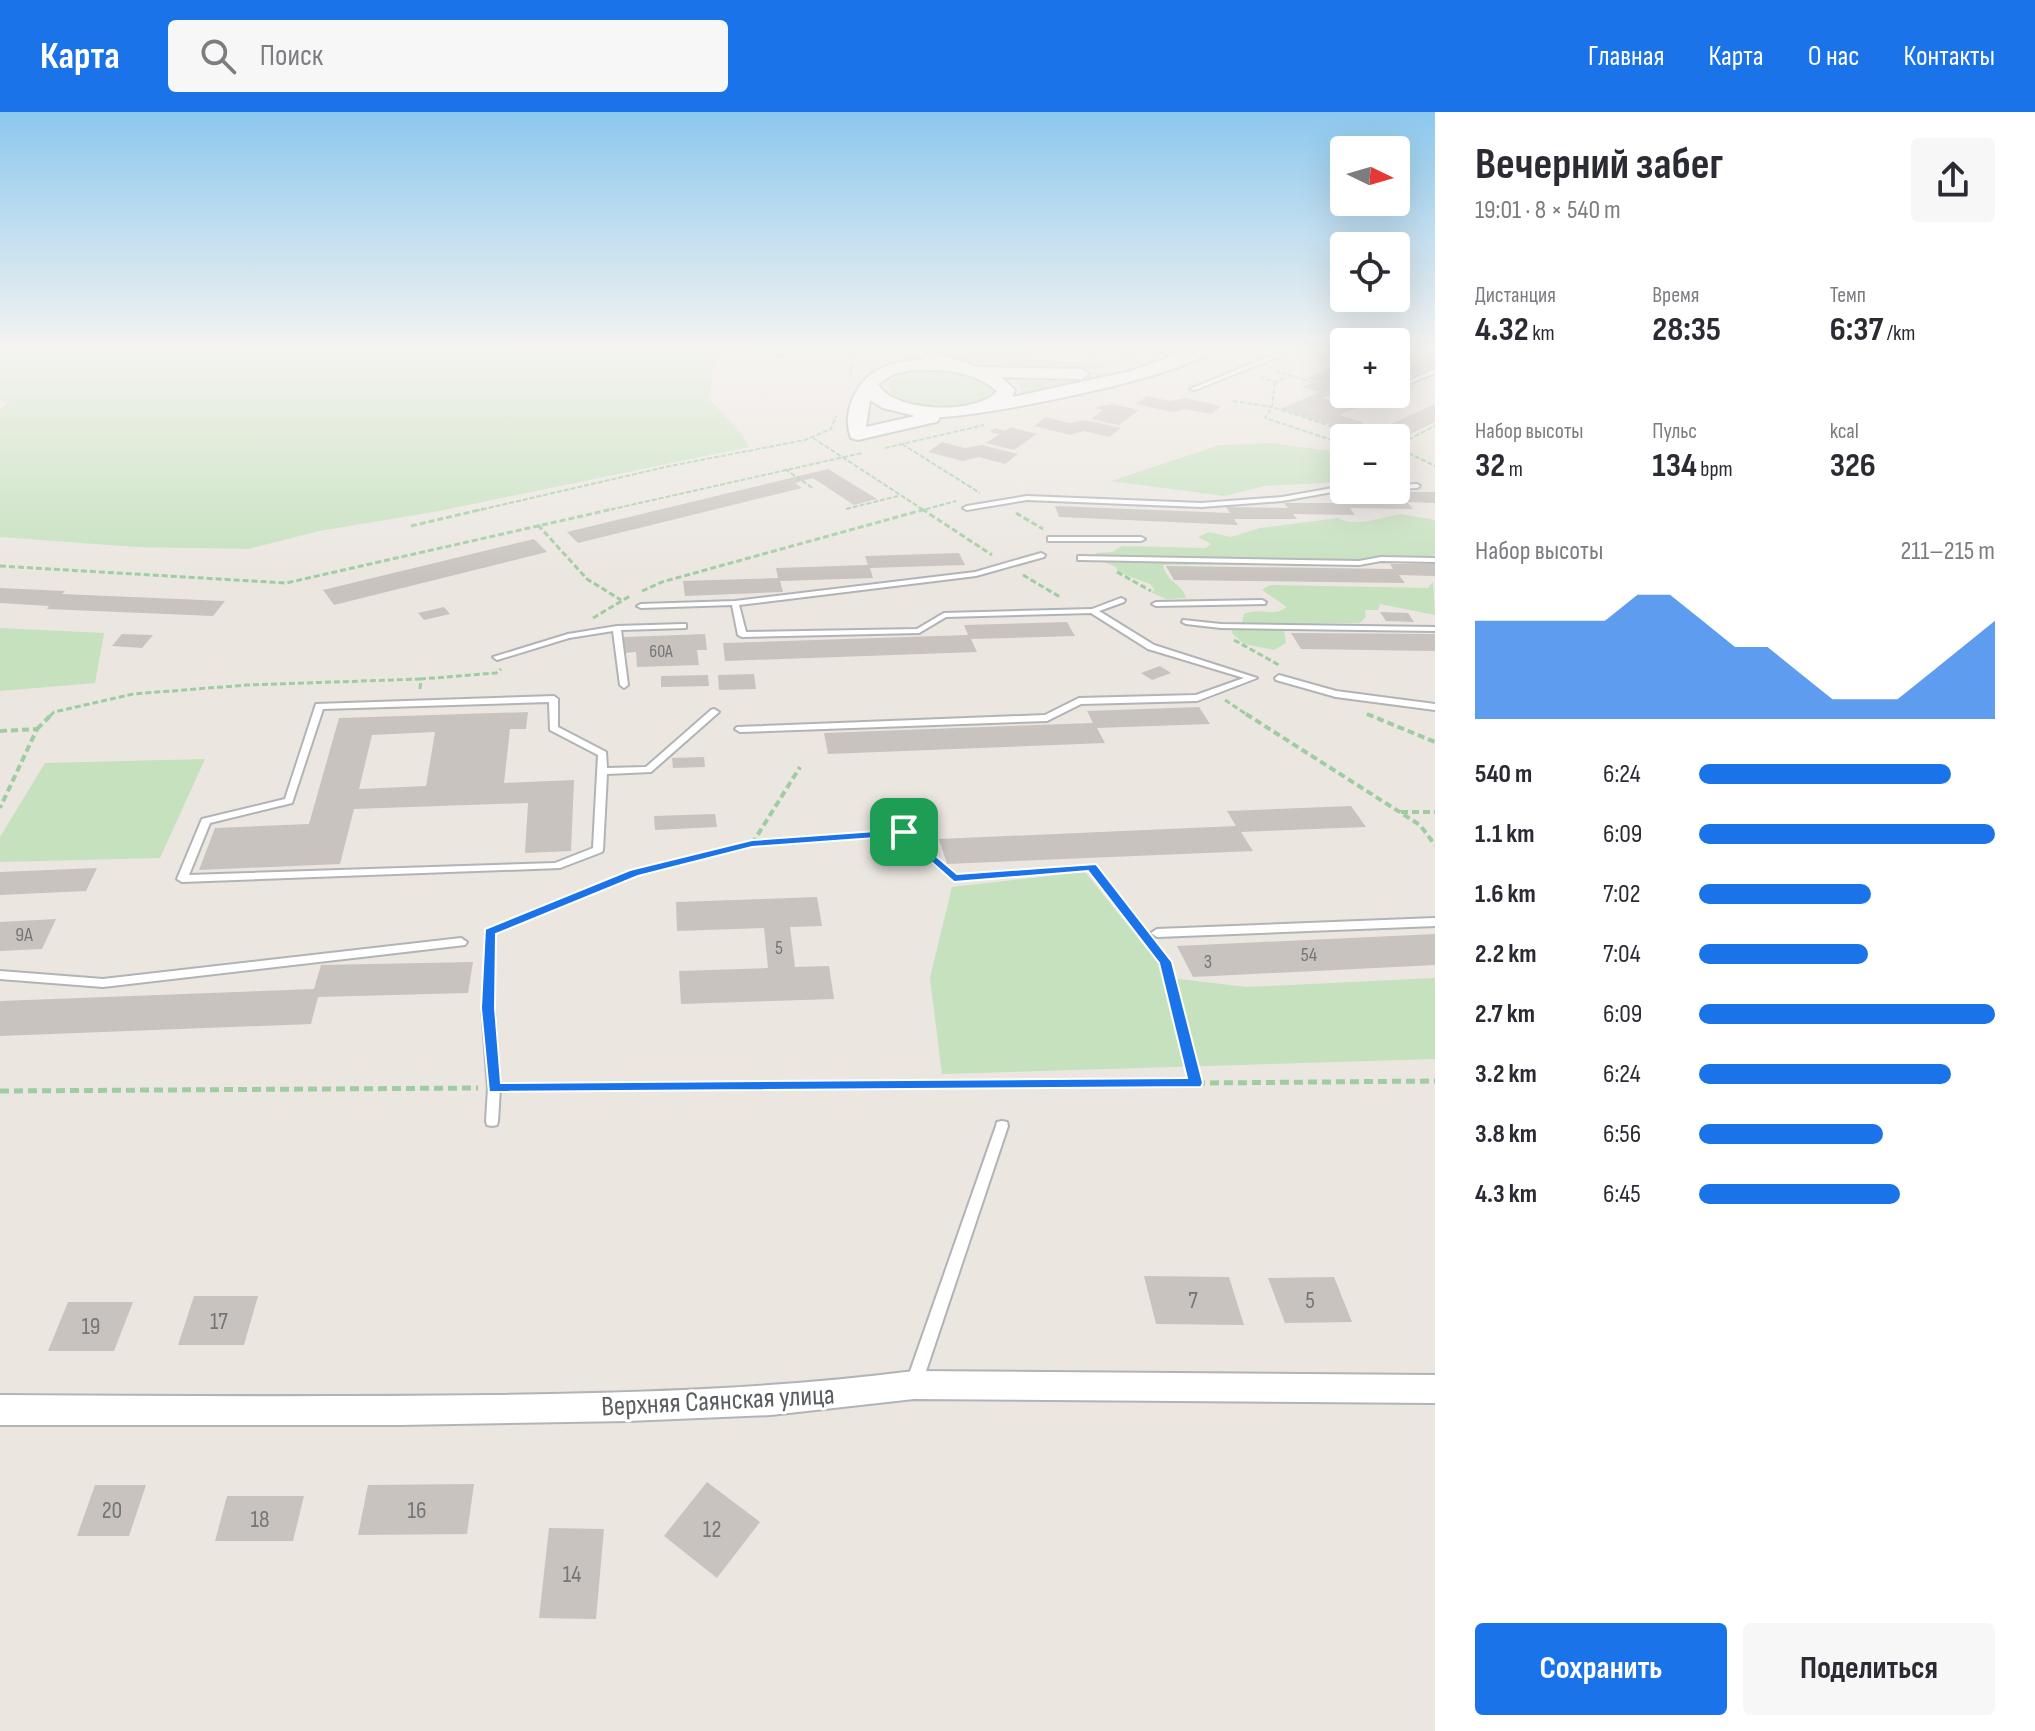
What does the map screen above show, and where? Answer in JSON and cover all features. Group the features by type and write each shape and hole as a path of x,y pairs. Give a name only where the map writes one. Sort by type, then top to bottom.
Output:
{"main road":[{"path":"857,426 860,444 915,426"}],"street":[{"name":"Верхняя Саянская улица","path":"0,1410 330,1413 705,1405 849,1395 914,1385 1435,1389"}],"lane":[{"path":"1410,486 1417,486"},
{"path":"967,508 1027,498 1201,505 1282,499 1330,490"},
{"path":"1051,539 1141,539"},
{"path":"641,606 735,603 976,574 1041,555"},
{"path":"1081,558 1359,563 1381,559 1435,560"},
{"path":"735,603 742,635 919,631 944,615 1088,611 1121,600"},
{"path":"1156,604 1262,602"},
{"path":"740,729 1047,718 1079,701 1197,698 1253,678 1151,647 1088,611"},
{"path":"1186,622 1221,626 1435,629"},
{"path":"497,657 568,636 617,628 683,626"},
{"path":"617,628 624,685"},
{"path":"1279,678 1302,687 1351,697 1435,707"},
{"path":"554,699 553,728 603,754 602,771 598,850 556,866 182,879 206,821 289,801 319,706 554,699"},
{"path":"602,771 648,770 714,712"},
{"path":"1157,933 1435,922"},
{"path":"0,975 103,983 461,942"},
{"path":"488,1008 494,1088 492,1121"},
{"path":"914,1385 1002,1126"}],"path":[{"path":"411,526 670,466 813,438 832,426"},
{"path":"1288,426 1330,439"},
{"path":"1410,439 1435,426"},
{"path":"813,438 1007,565 1088,611"},
{"path":"0,566 286,583 840,457 860,444"},
{"path":"588,621 622,600 662,582 981,493 902,444"},
{"path":"1410,453 1435,466"},
{"path":"785,469 814,489"},
{"path":"846,509 899,495"},
{"path":"538,525 560,554 610,597"},
{"path":"0,808 37,729 54,712 92,701 133,694 261,684 421,679 496,673 504,667"},
{"path":"417,703 421,679"},
{"path":"1213,692 1420,825 1435,845"},
{"path":"0,731 37,729"},
{"path":"752,844 800,767"},
{"path":"1401,812 1435,812"},
{"path":"488,1008 490,932 634,873 752,844 904,832 954,878 1091,866 1165,962 1195,1083"},
{"path":"0,1091 1435,1081"}],"green space":[{"path":"0,426 734,426 749,447 434,512 319,531 248,549 136,547 0,537"},
{"path":"1272,443 1330,451 1330,483 1264,486 1225,496 1111,481 1220,445"},
{"path":"1400,514 1435,520 1435,555 1420,558 1384,555 1354,561 1271,560 1252,564 1163,565 1167,575 1182,589 1186,598 1166,599 1151,592 1155,590 1150,584 1118,572 1116,567 1102,561 1096,553 1112,552 1122,546 1206,548 1211,544 1198,537 1209,532 1231,537 1260,528 1338,518 1360,522"},
{"path":"1433,582 1435,615 1380,604 1378,610 1365,610 1366,617 1360,623 1283,624 1286,643 1274,650 1244,644 1232,633 1233,624 1242,623 1244,614 1276,612 1287,607 1262,590 1270,585 1428,588"},
{"path":"0,628 104,633 95,683 0,691"},
{"path":"205,759 160,858 0,862 0,837 45,763"},
{"path":"1085,872 1170,978 1247,987 1435,978 1435,1059 942,1074 930,978 952,887"}],"building":[{"path":"1034,426 1121,428 1109,437 1084,431 1070,435"},
{"path":"1410,426 1428,426 1410,434"},
{"path":"1010,427 1037,434 1014,450 986,443 1000,434 990,432 995,428 1005,431"},
{"path":"942,442 965,448 982,445 1018,454 1005,464 979,457 963,461 928,452"},
{"path":"828,469 877,499 854,505 813,478 795,483 802,488 578,543 567,532"},
{"path":"1410,492 1435,492 1435,503 1410,502"},
{"path":"1284,503 1409,504 1413,509 1350,508 1355,515 1293,514 1297,519 1234,519 1238,525 1059,517 1055,506 1230,513 1226,507 1288,508"},
{"path":"534,539 547,552 334,605 323,590"},
{"path":"959,553 965,565 870,568 873,578 780,581 783,592 685,596 683,581 778,578 776,568 868,565 865,556"},
{"path":"1390,564 1435,564 1435,576 1399,575 1405,583 1174,580 1166,566 1393,569"},
{"path":"0,588 65,591 62,594 225,601 213,616 47,609 49,606 0,603"},
{"path":"444,607 450,614 424,620 418,613"},
{"path":"1380,612 1408,613 1414,622 1386,621"},
{"path":"1067,622 1075,636 971,639 977,652 725,661 723,643 968,635 964,625"},
{"path":"1291,633 1435,634 1435,651 1301,649"},
{"path":"122,634 153,635 142,648 112,646"},
{"path":"705,634 707,650 697,650 699,665 637,667 636,652 624,653 624,637"},
{"path":"1160,666 1171,673 1152,680 1141,673"},
{"path":"754,674 756,689 719,690 718,675"},
{"path":"708,675 709,686 661,687 661,676"},
{"path":"1199,707 1210,724 1097,728 1105,743 828,754 824,733 1093,723 1087,711"},
{"path":"528,712 526,729 510,729 504,783 574,780 571,851 525,853 528,803 354,809 340,864 199,870 215,828 309,824 339,718","holes":["435,732 426,786 359,789 372,735"]},
{"path":"704,757 705,767 673,768 672,758"},
{"path":"1351,806 1366,827 1241,832 1253,851 947,864 939,839 1236,826 1227,811"},
{"path":"715,814 717,827 655,830 654,816"},
{"path":"97,868 86,891 0,895 0,872"},
{"path":"817,897 822,926 790,927 795,967 829,966 834,999 681,1004 679,971 768,968 764,928 677,931 676,902"},
{"path":"56,919 42,949 0,951 0,922"},
{"path":"1435,934 1435,965 1193,977 1177,946"},
{"path":"473,962 468,993 318,997 311,1024 0,1036 0,1001 314,989 321,965"},
{"path":"1144,1276 1229,1277 1244,1325 1156,1324"},
{"path":"1334,1277 1352,1322 1285,1323 1268,1278"},
{"path":"194,1296 258,1296 244,1345 178,1345"},
{"path":"68,1302 133,1302 114,1351 48,1351"},
{"path":"707,1482 760,1522 717,1578 664,1536"},
{"path":"474,1484 467,1534 358,1535 368,1485"},
{"path":"95,1485 146,1485 129,1536 77,1536"},
{"path":"227,1496 304,1496 293,1541 215,1541"},
{"path":"549,1528 604,1529 596,1619 539,1618"}],"route":[{"path":"904,832 954,878 1091,866 1165,962 1195,1083 494,1088 488,1008 490,932 634,873 752,844 904,832"}]}
